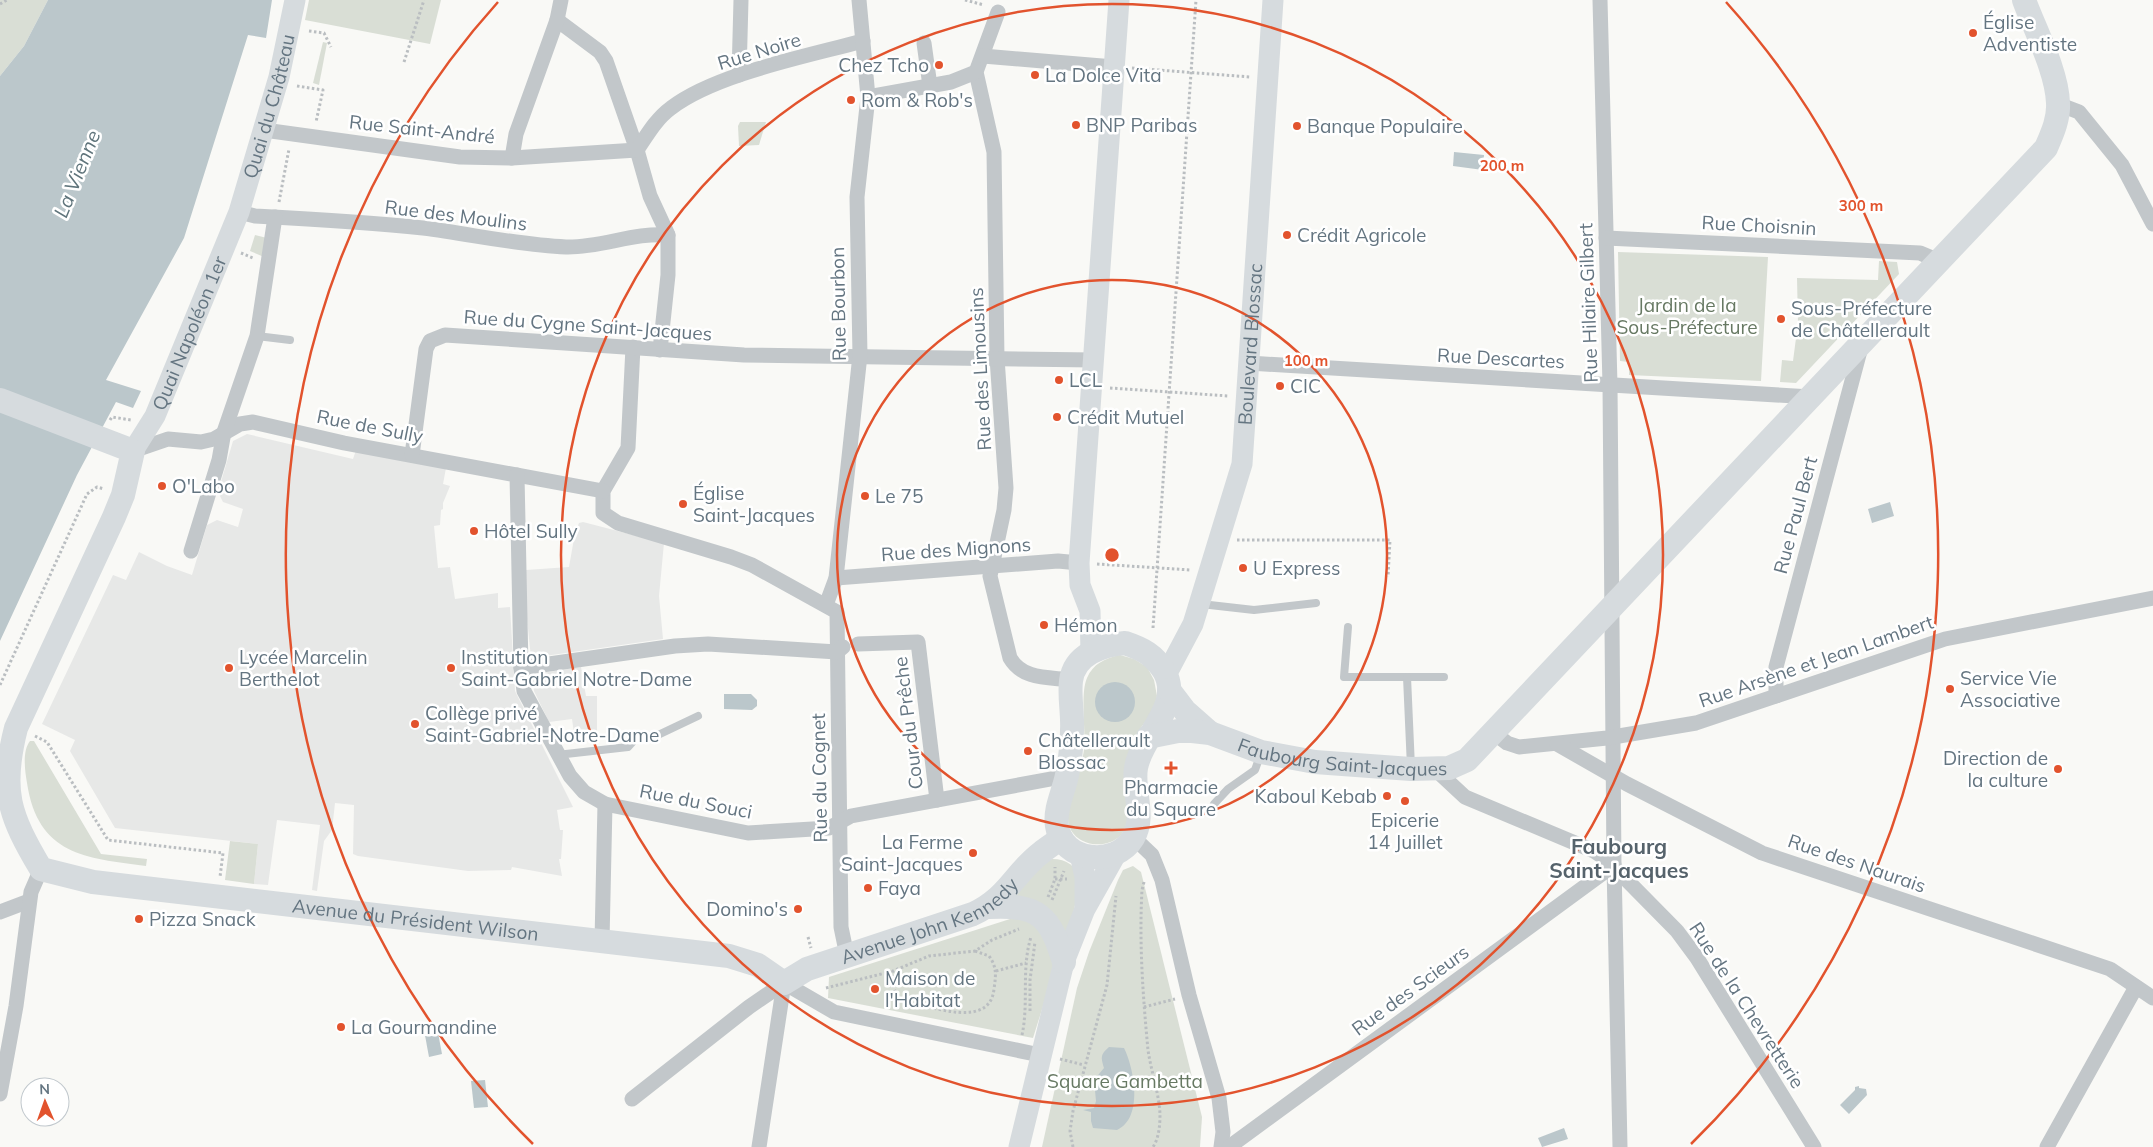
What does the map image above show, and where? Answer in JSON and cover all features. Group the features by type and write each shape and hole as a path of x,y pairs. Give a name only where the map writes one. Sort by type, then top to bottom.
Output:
{"main road":[{"name":"Quai du Château","path":"239,212 283,60 295,0"},
{"path":"1093,879 1070,847 1056,817 1067,776 1072,728 1071,680 1079,663 1091,652 1090,611 1080,585 1079,563 1119,0"},
{"name":"Boulevard Blossac","path":"1168,683 1200,604 1242,464 1273,0"},
{"name":"Faubourg Saint-Jacques","path":"1148,737 1178,731 1210,733 1262,752 1315,762 1411,769 1436,770 1450,768 1467,760 1612,604 1861,345 2046,148 2055,127 2058,104 2054,79 2024,0"},
{"name":"Quai Napoléon 1er","path":"134,451 155,416 239,212"},
{"path":"0,400 134,451 123,495 16,728 6,756 5,786 12,818 41,869"},
{"name":"Faubourg Saint-Jacques","path":"1091,652 1106,645 1125,644 1142,649 1157,660 1185,711 1210,733"},
{"path":"1070,847 1094,858 1116,854 1139,843 1136,769 1140,753 1148,737 1166,709 1168,683"},
{"name":"Avenue John Kennedy","path":"784,983 807,969 989,907 1000,898 1041,852 1070,847"},
{"path":"1019,1147 1064,962 1085,909 1093,879 1116,854"},
{"name":"Avenue du Président Wilson","path":"41,869 93,882 217,898 278,902 729,956 758,965 784,983"},
{"path":"989,907 1025,908 1035,923 1054,931 1064,962"}],"street":[{"path":"512,158 519,124 557,20 561,0"},
{"path":"740,0 740,75"},
{"name":"Rue Bourbon","path":"826,605 836,578 860,355 857,198 868,97 859,0"},
{"name":"Rue Hilaire Gilbert","path":"1600,0 1610,385 1615,778 1614,865 1620,1147"},
{"path":"868,97 951,82 976,72 998,12"},
{"path":"557,20 600,52 606,61 637,150 650,196 668,235 668,275 660,350"},
{"name":"Rue Noire","path":"637,150 655,123 671,108 690,96 740,75 863,41"},
{"path":"924,43 930,86"},
{"path":"983,56 1114,66"},
{"name":"Rue des Limousins","path":"976,72 994,152 997,358 1006,488 1004,510 990,576 1010,658 1020,671 1028,675 1071,680"},
{"path":"2058,104 2078,112 2116,157 2153,224"},
{"name":"Rue Saint-André","path":"264,130 460,157 512,158 637,150"},
{"name":"Rue des Moulins","path":"239,212 276,217 423,228 531,245 570,247 612,243 652,234 668,235"},
{"path":"191,551 219,460 224,432 257,336 276,217"},
{"name":"Rue Choisnin","path":"1606,238 1920,253 1939,261"},
{"name":"Rue du Cygne Saint-Jacques","path":"412,455 426,349 430,341 444,335 660,350 795,356 860,355 1094,360"},
{"name":"Rue Paul Bert","path":"1776,696 1776,667 1861,345"},
{"path":"633,348 628,448 603,491 603,513 618,523 752,565 826,605"},
{"name":"Rue Descartes","path":"1249,363 1811,397"},
{"name":"Rue de Sully","path":"134,451 168,439 208,440 240,424 253,422 344,443 603,491"},
{"name":"Rue du Souci","path":"517,475 521,668 524,690 557,755 570,776 584,792 605,804 748,834 830,828 851,816 1067,776"},
{"name":"Rue des Mignons","path":"836,578 1058,561 1079,563"},
{"name":"Rue Arsène et Jean Lambert","path":"1494,733 1507,743 1519,746 1557,744 1696,722 1945,639 2153,598"},
{"name":"Rue du Cognet","path":"826,605 837,612 847,647 839,823 840,927 847,956"},
{"name":"Cour du Prêche","path":"847,647 918,642 937,800"},
{"path":"521,668 676,646 708,644 847,647"},
{"name":"Rue des Naurais","path":"1557,744 1615,778 1762,853 2110,970 2153,998"},
{"name":"Rue de la Chevretterie","path":"1436,770 1465,797 1594,850 1614,865 1677,931 1697,958 1814,1147"},
{"path":"602,941 605,804"},
{"path":"1139,843 1156,862 1162,880 1189,995 1219,1098 1223,1132 1221,1147"},
{"name":"Rue des Scieurs","path":"1229,1147 1614,865"},
{"path":"0,1094 16,1006 31,892 41,869"},
{"path":"0,912 30,901"},
{"path":"784,983 834,1012 1040,1055"},
{"path":"632,1099 749,1007 784,983"},
{"path":"759,1147 784,983"},
{"path":"2047,1147 2136,987"}],"lane":[{"path":"257,336 290,340"},
{"path":"1200,604 1254,610 1316,603"},
{"path":"1348,627 1344,677 1444,677"},
{"path":"1407,677 1411,769"},
{"path":"557,755 628,747 637,738 658,735 698,716"},
{"path":"1214,804 1228,790 1255,770 1262,752"}],"path":[{"path":"0,4 8,0"},
{"path":"404,62 424,0"},
{"path":"1153,628 1196,0"},
{"path":"307,39 310,30 324,33 331,47"},
{"path":"1114,66 1268,79"},
{"path":"293,95 298,76"},
{"path":"301,86 323,90 318,116"},
{"path":"276,217 292,134"},
{"path":"1092,387 1247,398"},
{"path":"0,685 87,494 97,487 123,495"},
{"path":"1219,539 1390,540 1388,577"},
{"path":"1079,563 1187,569 1208,575"},
{"path":"16,728 47,742 108,840 223,853 217,898"},
{"path":"1139,843 1140,862 1146,876 1142,890 1140,923 1144,1007 1149,1053 1160,1112 1158,1134 1153,1147"},
{"path":"1030,1019 1031,962 1035,923 1061,879 1070,847"},
{"path":"1055,879 1093,879 1109,882 1115,889 1116,894 1107,985 1097,1026 1084,1065 1070,1130 1073,1147"},
{"path":"975,951 992,940 1035,923"},
{"path":"814,1001 824,989 873,974 893,971 929,956 975,951 989,956 996,971 994,993 983,1009 967,1014 909,1002 900,998 894,991 892,982 893,971"},
{"path":"996,971 1026,963"},
{"path":"1144,1007 1189,995"},
{"path":"1062,1060 1084,1065"}],"shaded area":[{"name":"Lycée Marcelin Berthelot","path":"247,434 353,459 356,450 446,468 443,484 450,486 443,503 443,509 441,510 440,525 434,526 438,568 450,567 455,599 498,593 498,608 510,607 515,691 573,807 557,810 560,830 563,830 561,859 559,859 562,876 512,867 511,870 468,871 358,856 353,854 354,805 335,803 332,830 324,841 317,891 312,890 320,825 277,820 268,885 254,884 258,844 115,828 70,751 75,740 42,724 113,575 126,580 139,552 167,566 192,575 207,525 217,520 238,527 243,509 223,502 218,492 233,441"},
{"name":"Institution Saint-Gabriel Notre-Dame","path":"583,522 664,543 659,596 663,639 531,658 526,609 526,570 569,567 575,533 579,523"},
{"name":"Institution Saint-Gabriel Notre-Dame","path":"581,667 586,696 597,696 597,738 575,740 572,719 549,722 534,691 532,676"}],"green space":[{"path":"0,0 48,0 24,46 0,76"},
{"path":"309,0 441,0 430,44 305,20"},
{"path":"323,42 327,43 319,85 313,83"},
{"path":"740,122 766,122 759,145 739,146 738,126"},
{"path":"255,235 267,238 264,257 250,251"},
{"name":"Jardin de la Sous-Préfecture","path":"1618,252 1768,257 1761,381 1629,375 1629,362 1620,361"},
{"name":"Jardin de la Sous-Préfecture","path":"1879,261 1897,262 1899,274 1796,383 1780,382 1782,360 1793,361 1798,323 1797,278 1878,280"},
{"path":"1120,655 1134,659 1147,667 1154,680 1157,696 1153,711 1140,729 1128,821 1125,828 1121,835 1114,840 1098,844 1089,843 1075,835 1070,829 1068,820 1071,795 1084,750 1085,685 1087,678 1096,665"},
{"path":"30,741 34,741 101,854 147,859 146,866 103,860 84,855 53,839 42,825 33,807 27,783 25,756 27,745"},
{"path":"230,841 258,844 254,884 225,880"},
{"path":"1052,859 1062,860 1070,864 1074,867 1081,880 1066,943 1009,902 1044,862"},
{"name":"Square Gambetta","path":"1133,866 1141,872 1202,1117 1200,1147 1042,1147 1077,988 1089,952 1118,880 1123,870"},
{"name":"Square Gambetta","path":"1022,918 1043,924 1055,968 1033,1038 828,998 829,977 1010,919"}],"water":[{"name":"La Vienne","path":"48,0 272,0 266,38 248,35 184,238 106,380 141,391 133,408 116,402 77,475 0,641 0,76 24,46"},
{"path":"1454,152 1484,155 1483,170 1453,166"},
{"path":"1890,502 1894,516 1872,523 1868,509"},
{"path":"1119,682 1126,685 1132,691 1135,702 1134,710 1126,719 1119,722 1111,722 1104,719 1096,710 1095,698 1098,691 1107,683"},
{"path":"724,694 751,694 757,700 757,706 752,710 724,709"},
{"path":"437,1027 442,1054 429,1057 424,1030"},
{"path":"1109,1047 1124,1048 1133,1080 1134,1104 1131,1115 1125,1124 1117,1130 1093,1128 1091,1112 1083,1110 1094,1108 1096,1101 1094,1080 1104,1068 1102,1056"},
{"path":"485,1080 488,1107 474,1108 471,1081"},
{"path":"1859,1086 1859,1088 1866,1089 1867,1095 1849,1114 1840,1105 1855,1090 1855,1087"},
{"path":"1564,1128 1568,1139 1542,1147 1538,1138"}],"place":[{"name":"Église Adventiste","path":"1973,33"},
{"name":"Chez Tcho","path":"939,65"},
{"name":"La Dolce Vita","path":"1035,75"},
{"name":"Rom & Rob's","path":"851,100"},
{"name":"BNP Paribas","path":"1076,125"},
{"name":"Banque Populaire","path":"1297,126"},
{"name":"Crédit Agricole","path":"1287,235"},
{"name":"Sous-Préfecture de Châtellerault","path":"1781,319"},
{"name":"LCL","path":"1059,380"},
{"name":"CIC","path":"1280,386"},
{"name":"Crédit Mutuel","path":"1057,417"},
{"name":"O'Labo","path":"162,486"},
{"name":"Le 75","path":"865,496"},
{"name":"Église Saint-Jacques","path":"683,504"},
{"name":"Hôtel Sully","path":"474,531"},
{"name":"U Express","path":"1243,568"},
{"name":"Hémon","path":"1044,625"},
{"name":"Lycée Marcelin Berthelot","path":"229,668"},
{"name":"Institution Saint-Gabriel Notre-Dame","path":"451,668"},
{"name":"Service Vie Associative","path":"1950,689"},
{"name":"Collège privé Saint-Gabriel-Notre-Dame","path":"415,724"},
{"name":"Châtellerault Blossac","path":"1028,751"},
{"name":"Pharmacie du Square","path":"1171,768"},
{"name":"Direction de la culture","path":"2058,769"},
{"name":"Kaboul Kebab","path":"1387,796"},
{"name":"Epicerie 14 Juillet","path":"1405,801"},
{"name":"La Ferme Saint-Jacques","path":"973,853"},
{"name":"Faya","path":"868,888"},
{"name":"Domino's","path":"798,909"},
{"name":"Pizza Snack","path":"139,919"},
{"name":"Maison de l'Habitat","path":"875,989"},
{"name":"La Gourmandine","path":"341,1027"}],"district":[{"name":"Faubourg Saint-Jacques","path":"1619,859"}]}
